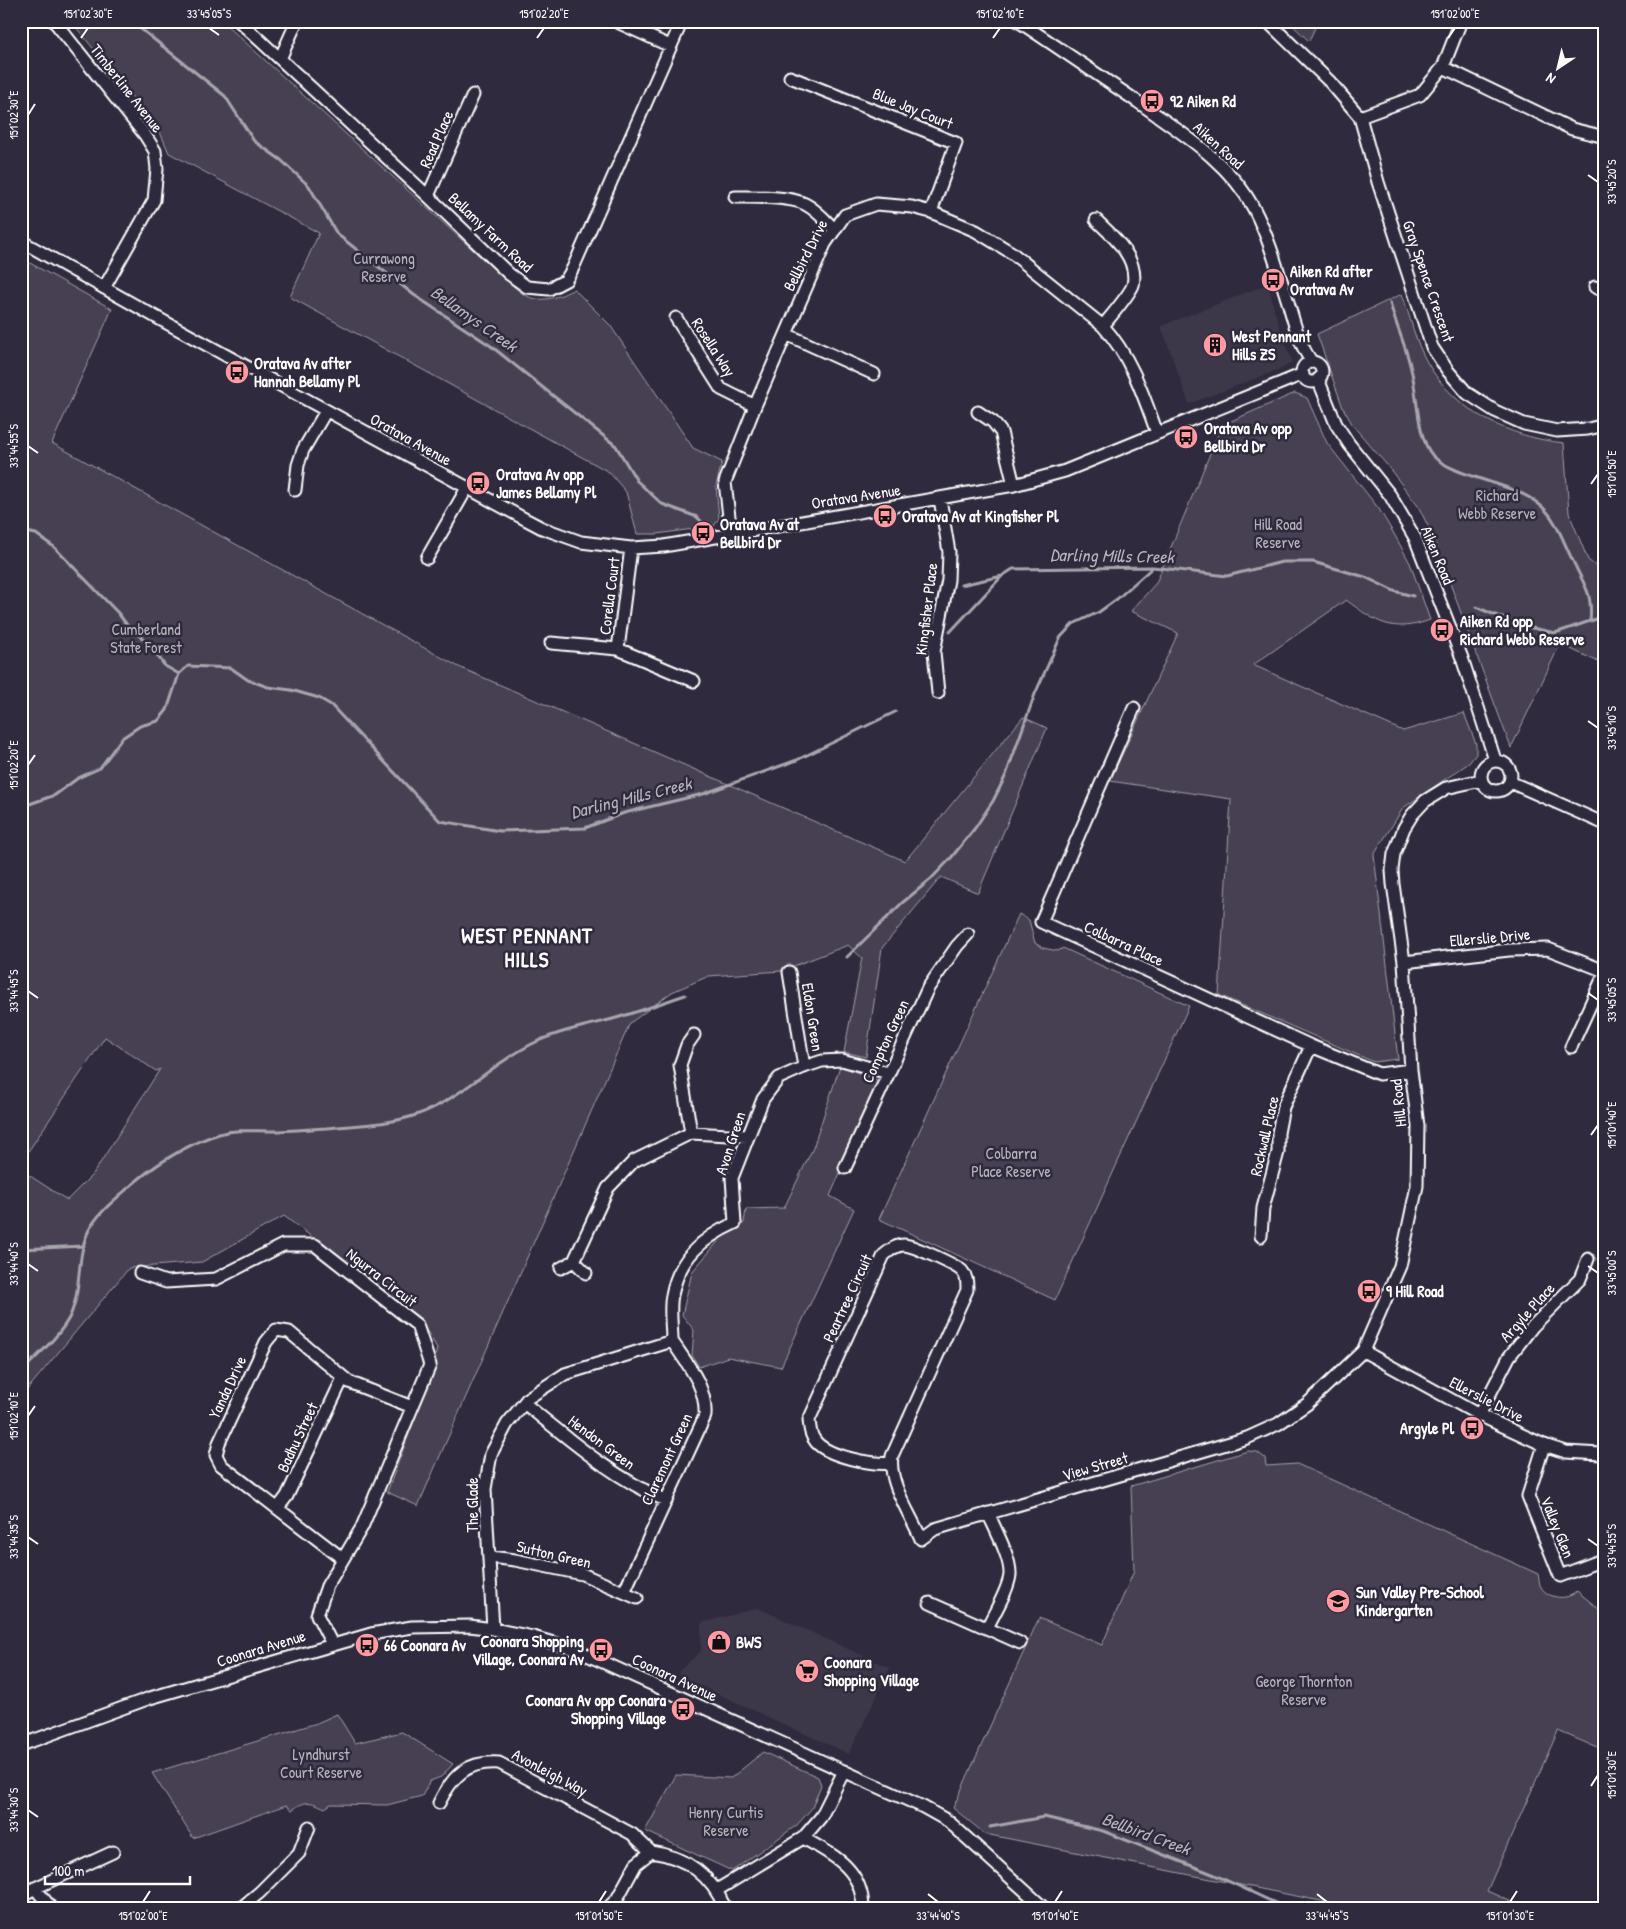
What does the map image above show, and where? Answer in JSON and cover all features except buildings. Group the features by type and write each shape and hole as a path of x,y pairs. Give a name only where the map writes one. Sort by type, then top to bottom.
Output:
{"street":[{"name":"Timberline Avenue","path":"54,21 145,135 155,152 157,169 154,200 104,288"},
{"name":"Bellamy Farm Road","path":"239,21 428,196 509,274 527,287 549,289 566,280 573,268 682,21"},
{"path":"280,59 296,21"},
{"path":"615,21 670,46"},
{"name":"Aiken Road","path":"1018,21 1090,68 1178,131 1230,175 1247,197 1261,224 1294,323 1305,352 1312,362"},
{"path":"1267,21 1330,82 1360,117 1420,95 1443,67 1461,21"},
{"path":"1443,67 1572,128 1605,137"},
{"name":"Blue Jay Court","path":"790,77 956,143 931,212"},
{"name":"Read Place","path":"428,196 473,95"},
{"name":"Gray Spence Crescent","path":"1360,117 1378,182 1432,347 1448,371 1467,393 1495,411 1524,424 1557,431 1605,426"},
{"path":"735,197 766,197 804,204 820,215 835,230"},
{"name":"Bellbird Drive","path":"731,534 725,482 754,406 825,244 845,215 876,204 912,207 931,212 976,231 1012,253 1103,326 1116,340 1128,359 1157,433"},
{"path":"1096,220 1120,243 1132,264 1132,285 1103,326"},
{"name":"Oratava Avenue","path":"21,241 528,521 562,536 590,543 631,548 664,546 940,499 1014,485 1057,474 1303,374"},
{"name":"Rosella Way","path":"676,318 721,389 754,406"},
{"path":"786,334 874,374"},
{"path":"1312,362 1318,363 1322,374 1318,379 1309,381 1303,374 1304,366 1312,362"},
{"name":"Aiken Road","path":"1318,379 1336,424 1349,444 1390,495 1415,538 1462,658 1495,760"},
{"path":"295,490 298,464 303,450 326,411"},
{"path":"978,412 993,422 1001,432 1014,485"},
{"path":"427,558 467,488"},
{"name":"Kingfisher Place","path":"938,693 934,652 948,580 949,552 940,499"},
{"name":"Corella Court","path":"618,649 631,548"},
{"name":"Corella Court","path":"551,643 618,649 694,681"},
{"name":"Colbarra Place","path":"1134,708 1041,922 1311,1046 1379,1074 1411,1070"},
{"path":"1495,760 1500,761 1509,768 1510,782 1503,789 1493,791 1484,785 1481,780 1482,768 1495,760"},
{"name":"Hill Road","path":"1278,1424 1307,1404 1362,1351 1400,1266 1417,1186 1418,1126 1411,1070 1404,962 1392,870 1398,839 1412,815 1425,801 1446,788 1481,780"},
{"path":"1510,782 1605,824"},
{"name":"Compton Green","path":"845,1168 928,988 968,934"},
{"name":"Ellerslie Drive","path":"1404,962 1509,950 1548,949 1605,972"},
{"name":"Eldon Green","path":"789,972 804,1067"},
{"path":"1571,1048 1605,972"},
{"path":"692,1133 680,1065 687,1045 694,1035"},
{"name":"Rockwall Place","path":"1261,1236 1263,1208 1278,1152 1278,1133 1283,1107 1311,1046"},
{"name":"Avon Green","path":"672,1341 672,1296 681,1266 702,1242 735,1223 732,1178 763,1099 779,1078 822,1061 842,1060 888,1073"},
{"path":"560,1268 574,1261 608,1188 634,1160 692,1133 747,1136"},
{"name":"Peartree Circuit","path":"906,1244 953,1264 961,1270 966,1277 967,1290 892,1456 891,1463 878,1464 825,1450 816,1442 810,1432 809,1420 884,1255 898,1246 906,1244"},
{"name":"Ngurra Circuit","path":"140,1273 166,1282 216,1279 283,1245 314,1245 417,1325 430,1365 362,1527 327,1586 317,1615 332,1644"},
{"name":"Argyle Place","path":"1479,1416 1509,1356 1533,1326 1580,1279 1588,1259"},
{"path":"574,1261 586,1273"},
{"name":"Yanda Drive","path":"343,1558 221,1465 216,1456 219,1443 266,1342 276,1330 289,1332 348,1382 412,1407"},
{"name":"The Glade","path":"493,1629 485,1489 491,1454 507,1424 528,1398 565,1374 672,1341"},
{"name":"Claremont Green","path":"624,1592 705,1416 706,1404 700,1384 672,1341"},
{"name":"Ellerslie Drive","path":"1362,1351 1479,1416 1544,1445 1566,1452 1601,1454 1605,1452"},
{"name":"Badhu Street","path":"278,1508 287,1496 343,1378"},
{"name":"Hendon Green","path":"524,1402 608,1469 638,1488 665,1500"},
{"name":"View Street","path":"891,1463 902,1500 913,1519 921,1540 935,1528 1247,1438 1278,1424"},
{"name":"Valley Glen","path":"1544,1445 1528,1496 1560,1576 1605,1559"},
{"path":"987,1628 1008,1584 1010,1574 1008,1562 988,1513"},
{"name":"Sutton Green","path":"490,1558 515,1560 574,1572 637,1598"},
{"path":"930,1603 1020,1642"},
{"name":"Coonara Avenue","path":"21,1745 150,1698 371,1634 412,1627 470,1626 493,1629 533,1637 574,1649 923,1807 948,1821 1044,1908"},
{"name":"Avonleigh Way","path":"439,1803 448,1785 462,1771 483,1762 499,1763 632,1834 651,1852"},
{"path":"717,1890 803,1838 821,1817 844,1771"},
{"path":"241,1908 260,1892 298,1853 309,1827"},
{"path":"803,1838 837,1857 855,1876 863,1897 864,1908"},
{"path":"21,1896 112,1852"},
{"path":"608,1908 617,1899 636,1864 651,1852 664,1854 690,1865 708,1879 717,1890 725,1908"},
{"path":"35,1888 51,1908"}],"shaded area":[{"path":"1268,284 1275,313 1292,362 1283,368 1189,404 1161,326"},
{"name":"Coonara Shopping Village","path":"758,1608 890,1668 849,1754 681,1677 678,1672 701,1651 701,1623"}],"green space":[{"name":"Currawong Reserve","path":"71,21 222,21 520,292 531,298 543,299 563,295 574,289 610,325 693,448 722,462 716,486 719,518 714,526 657,534 637,534 626,492 609,472 290,297 319,233 169,153 159,130"},
{"path":"1288,21 1318,21 1309,41"},
{"name":"Cumberland State Forest","path":"21,258 112,309 52,443 459,667 905,861 1023,717 1047,728 978,893 941,877 882,948 866,1057 844,1052 862,958 848,945 781,971 709,976 672,992 630,1023 418,1506 387,1492 431,1376 437,1348 419,1318 284,1216 202,1262 129,1268 21,1397 21,1170 67,1200 93,1174 160,1069 156,1071 105,1037 21,1162"},
{"name":"Richard Webb Reserve","path":"1402,294 1423,354 1439,380 1452,395 1485,419 1504,428 1543,440 1564,443 1569,513 1588,560 1597,567 1605,564 1605,665 1560,644 1511,748 1431,532 1418,506 1386,464 1354,427 1343,408 1317,334"},
{"name":"Hill Road Reserve","path":"1295,393 1307,398 1327,443 1379,509 1394,534 1410,563 1430,620 1405,626 1385,624 1346,600 1253,665 1403,731 1464,713 1476,744 1476,754 1469,763 1403,808 1374,855 1398,1059 1374,1062 1219,995 1231,799 1110,781 1178,633 1131,611 1156,583 1222,425"},
{"name":"Colbarra Place Reserve","path":"1019,914 1029,920 1035,943 1043,948 1058,951 1063,948 1189,1006 1055,1300 879,1219"},
{"path":"840,1066 880,1081 830,1196 854,1209 781,1367 728,1357 699,1367 692,1355 694,1330 682,1315 692,1272 727,1231 744,1223 746,1209 784,1208 813,1148"},
{"name":"George Thornton Reserve","path":"1248,1451 1257,1452 1265,1458 1266,1466 1297,1464 1538,1574 1541,1587 1548,1594 1564,1597 1577,1591 1605,1614 1605,1751 1558,1731 1487,1891 1525,1908 1336,1908 1336,1904 985,1834 953,1808 1039,1618 1102,1645 1134,1571 1131,1486"},
{"name":"Lyndhurst Court Reserve","path":"337,1714 355,1743 402,1732 453,1764 441,1777 430,1781 422,1796 387,1805 331,1804 325,1808 305,1803 292,1810 286,1805 193,1838 152,1773 317,1723"},
{"name":"Henry Curtis Reserve","path":"763,1752 818,1777 821,1785 812,1808 797,1825 732,1871 645,1831 676,1775 731,1778"}],"waterway":[{"name":"Bellamys Creek","path":"131,21 225,96 254,141 281,160 309,186 337,234 414,295 491,346 616,446 637,481 662,504 697,517 704,524"},
{"path":"1390,303 1409,361 1420,427 1427,448 1433,456 1447,466 1467,475 1518,492 1548,513 1559,530 1587,590 1591,611 1590,621"},
{"path":"21,531 36,534 54,547 118,613 127,625 149,644 165,666 179,674"},
{"name":"Darling Mills Creek","path":"950,632 1002,576 1013,569 1153,567 1227,576 1282,562 1313,562 1365,577 1394,591 1413,596"},
{"path":"847,957 902,903 931,879 975,828 993,801 1006,775 1035,694 1060,638 1073,624 1099,612 1117,599 1153,567"},
{"name":"Bellamys Creek","path":"961,585 1002,576"},
{"name":"Darling Mills Creek","path":"1476,607 1519,625 1555,633 1605,616"},
{"name":"Darling Mills Creek","path":"179,674 188,666 231,668 248,680 268,687 291,690 319,698 331,705 440,821 500,831 585,828 624,813 703,794 797,760 895,712"},
{"path":"21,807 55,795 78,778 100,768 122,738 140,726 158,721 167,710 179,674"},
{"path":"21,1372 41,1353 70,1316 74,1306 82,1252 88,1232 100,1214 111,1203 158,1164 195,1143 232,1131 286,1131 360,1125 394,1121 416,1115 462,1091 520,1050 536,1042 557,1034 631,1014 685,995"},
{"path":"21,1249 84,1246"},
{"name":"Bellbird Creek","path":"990,1827 1044,1817 1103,1831 1215,1875 1286,1908"}],"place":[{"name":"92 Aiken Rd","path":"1152,101"},
{"name":"Aiken Rd after Oratava Av","path":"1273,280"},
{"name":"West Pennant Hills ZS","path":"1215,345"},
{"name":"Oratava Av after Hannah Bellamy Pl","path":"237,372"},
{"name":"Oratava Av opp Bellbird Dr","path":"1186,437"},
{"name":"Oratava Av opp James Bellamy Pl","path":"478,483"},
{"name":"Oratava Av at Kingfisher Pl","path":"885,516"},
{"name":"Oratava Av at Bellbird Dr","path":"703,533"},
{"name":"Aiken Rd opp Richard Webb Reserve","path":"1442,630"},
{"name":"9 Hill Road","path":"1369,1291"},
{"name":"Argyle Pl","path":"1472,1428"},
{"name":"Sun Valley Pre-School Kindergarten","path":"1338,1601"},
{"name":"BWS","path":"719,1642"},
{"name":"66 Coonara Av","path":"367,1645"},
{"name":"Coonara Shopping Village, Coonara Av","path":"601,1650"},
{"name":"Coonara Shopping Village","path":"807,1671"},
{"name":"Coonara Av opp Coonara Shopping Village","path":"683,1709"}],"district":[{"name":"WEST PENNANT HILLS","path":"527,948"}]}
